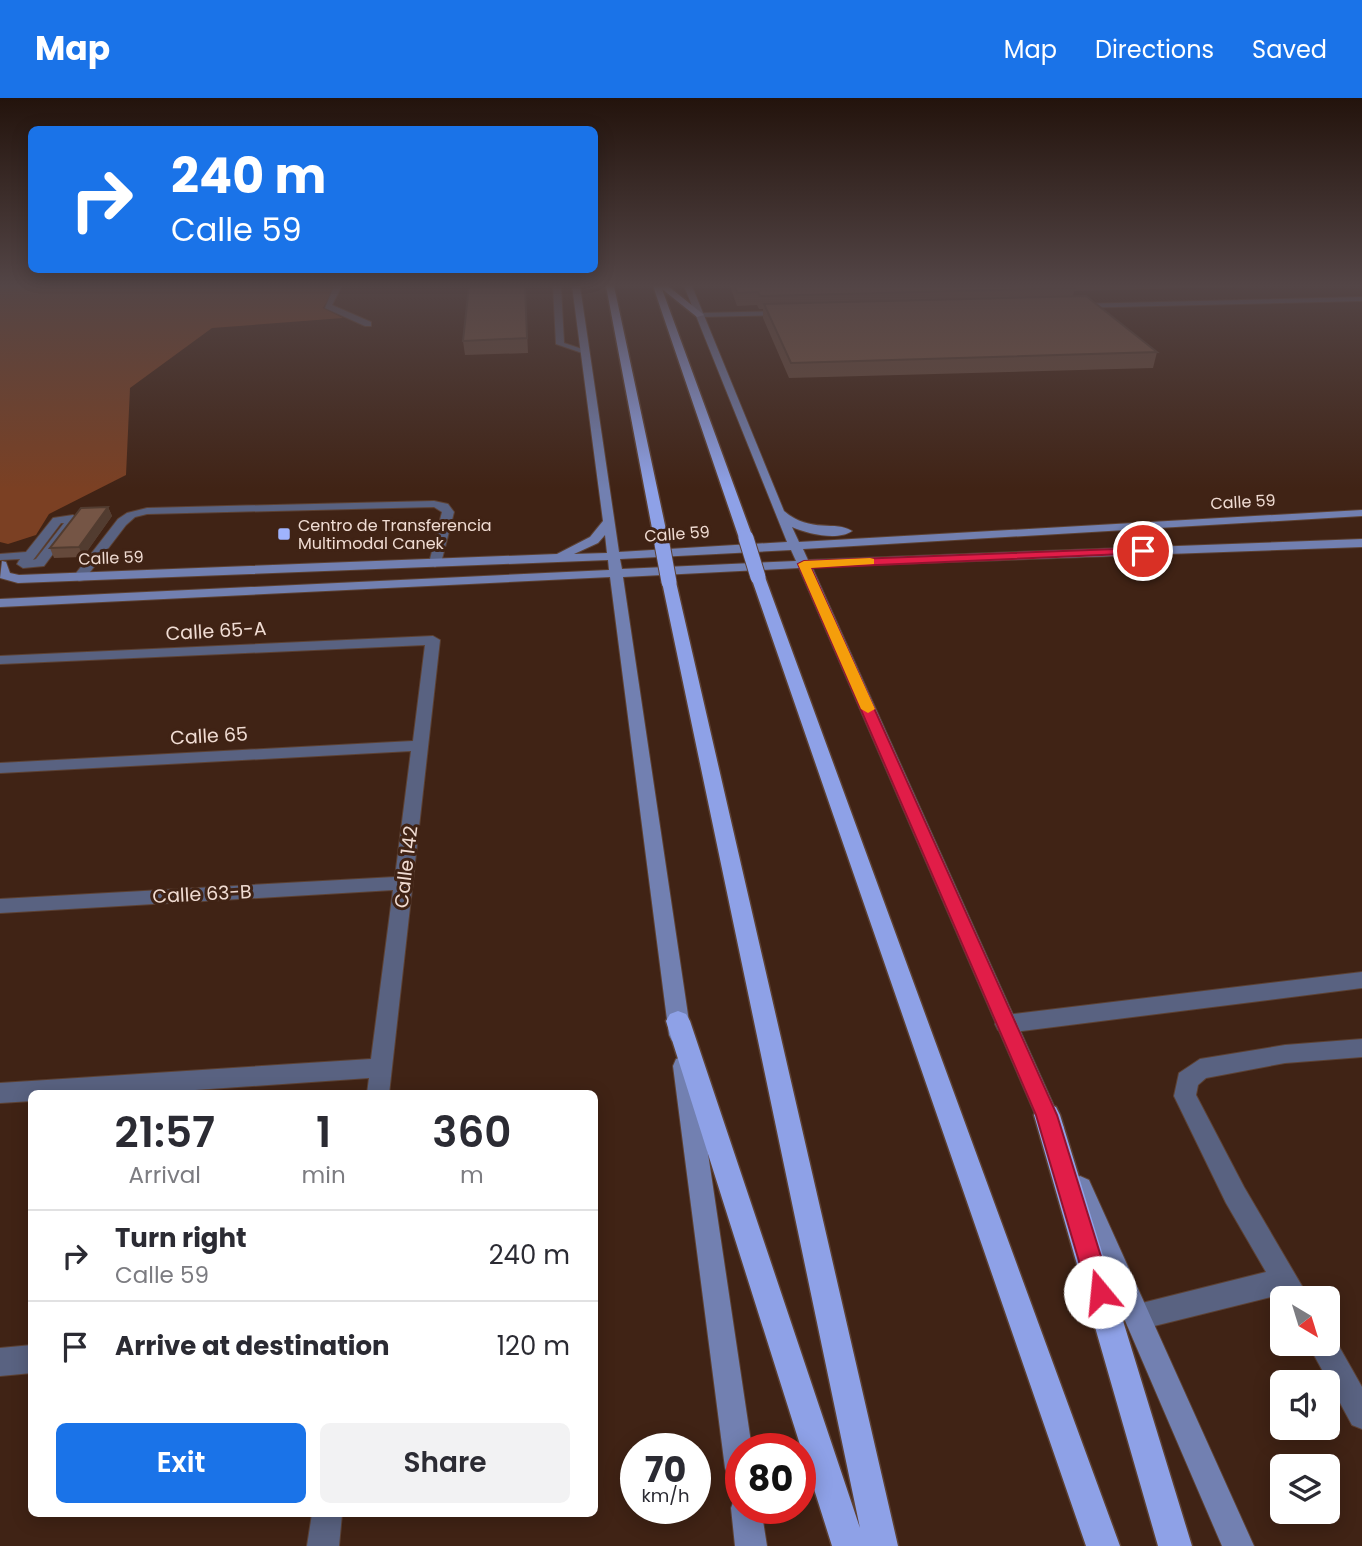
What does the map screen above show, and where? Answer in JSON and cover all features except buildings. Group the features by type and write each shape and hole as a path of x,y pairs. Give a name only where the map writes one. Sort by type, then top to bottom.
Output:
{"highway":[{"path":"624,354 669,582 881,1546"},
{"path":"681,354 1103,1546"},
{"path":"678,1021 849,1546"},
{"path":"1046,1115 1175,1546"}],"main road":[{"path":"585,354 735,1433"},
{"path":"715,354 777,508 1238,1546"},
{"path":"777,508 786,520 800,526 828,531 971,526 1091,527"},
{"name":"Calle 59","path":"0,603 615,565 794,545 1362,513"},
{"path":"553,558 594,540 610,520"},
{"name":"Calle 59","path":"1,562 4,575 18,579 553,558 615,565 804,564 1362,542"},
{"path":"748,1524 751,1546"}],"street":[{"path":"79,577 122,522 131,515 147,510 434,503 444,506 447,512 435,563"},
{"path":"1,562 30,555"},
{"name":"Calle 65-A","path":"0,660 433,640"},
{"name":"Calle 142","path":"378,1090 433,640"},
{"name":"Calle 65","path":"0,768 420,746"},
{"name":"Calle 63-B","path":"0,906 403,883"},
{"path":"1006,1024 1362,979"},
{"path":"1289,1286 1235,1195 1185,1096 1187,1080 1199,1069 1261,1058 1362,1048"},
{"path":"46,1090 381,1068"},
{"path":"0,1093 28,1091"},
{"path":"1138,1317 1270,1293"},
{"path":"1329,1356 1362,1415"},
{"path":"0,1362 28,1359"},
{"path":"323,1546 327,1517"}],"shaded area":[{"path":"0,354 177,354 130,388 126,475 49,514 36,535 8,544 0,542"}],"slow traffic":[{"path":"868,709 804,564 870,562"}],"place":[{"name":"Centro de Transferencia Multimodal Canek","path":"284,534"}],"route":[{"path":"1100,1292 1046,1115 804,564 1143,551"}]}
